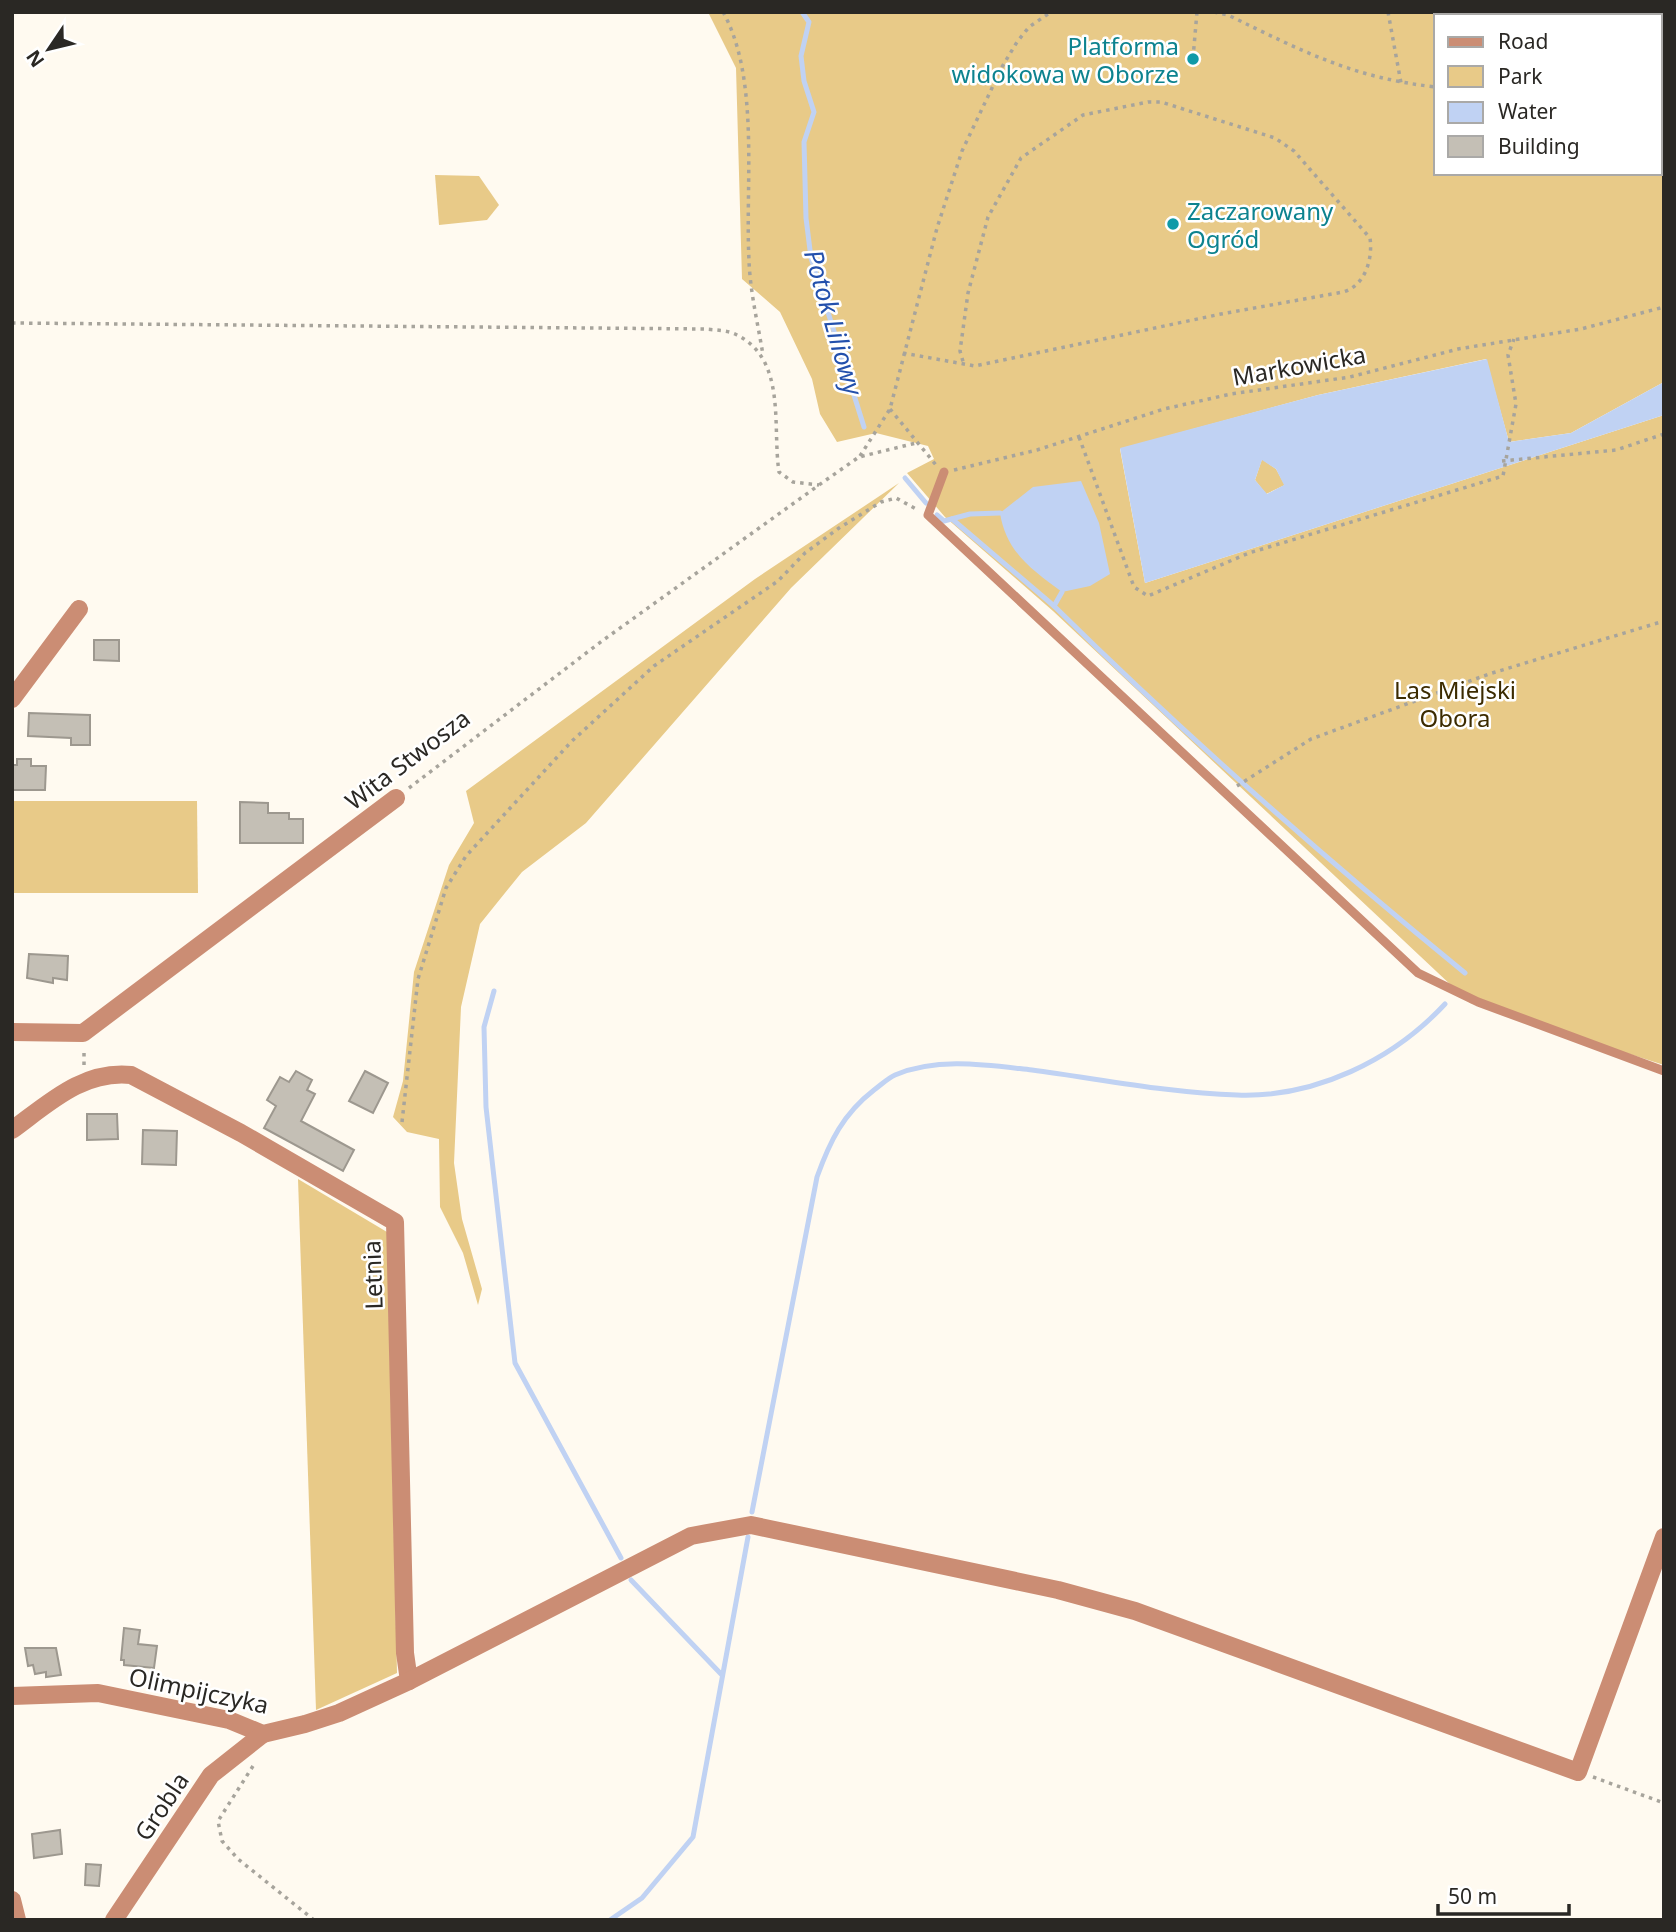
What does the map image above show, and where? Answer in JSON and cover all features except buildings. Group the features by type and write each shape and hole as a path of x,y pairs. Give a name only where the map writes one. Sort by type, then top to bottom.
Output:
{"street":[{"path":"12,699 79,609"},
{"name":"Wita Stwosza","path":"83,1033 396,798"},
{"path":"12,1032 83,1033"},
{"name":"Letnia","path":"12,1130 82,1081 113,1073 131,1075 241,1133 395,1222 405,1653 409,1681"},
{"name":"Olimpijczyka","path":"12,1696 98,1693 229,1720 263,1734 339,1713 409,1681 691,1536 751,1525 1058,1590 1135,1611 1578,1772"},
{"path":"1578,1772 1664,1537"},
{"name":"Grobla","path":"114,1920 211,1774 263,1734"},
{"path":"12,1900 16,1920"}],"lane":[{"path":"944,472 928,515 1419,973 1478,1002 1664,1071"}],"path":[{"path":"723,12 729,25 746,99 749,262 763,357 776,400 779,472 793,482 819,485"},
{"path":"859,457 890,409 937,228 962,151 1002,67 1017,42 1029,26 1051,12"},
{"path":"1193,58 1198,12"},
{"path":"1214,12 1228,15 1325,62 1401,83 1434,87"},
{"path":"1388,12 1401,83"},
{"path":"903,353 964,365 975,366 1350,290 1356,288 1368,266 1370,238 1294,151 1275,138 1161,102 1148,102 1083,115 1028,151 988,217 968,293 960,351 964,365"},
{"name":"Markowicka","path":"944,472 1079,437 1164,409 1220,396 1350,377 1514,339 1581,329 1664,307"},
{"path":"12,323 705,329 737,334 763,357"},
{"path":"1079,437 1134,587 1148,596 1249,553 1503,476 1516,404 1508,355 1514,339"},
{"path":"890,409 904,423 916,443 944,472"},
{"path":"1502,461 1616,450 1664,434"},
{"path":"859,457 916,443"},
{"name":"Wita Stwosza","path":"396,798 602,641 859,457"},
{"path":"402,1122 418,979 446,888 466,856 572,741 654,666 778,581 804,553 881,502 896,498 928,515"},
{"path":"1236,787 1243,779 1311,738 1489,674 1664,621"},
{"path":"82,1081 86,1058 83,1033"},
{"path":"257,1759 218,1821 222,1841 238,1859 314,1920"},
{"path":"1578,1772 1664,1803"}],"green space":[{"name":"Las Miejski Obora","path":"708,12 1664,12 1664,382 1571,433 1509,442 1486,359 1318,395 1120,449 1145,583 1664,415 1664,1065 1470,1003 1053,611 945,517 907,473 934,459 928,446 876,433 837,442 820,414 812,379 780,312 742,279 736,68"},
{"path":"435,175 479,176 499,205 487,220 439,225"},
{"path":"1262,459 1276,469 1285,485 1266,494 1255,480"},
{"path":"899,483 791,588 586,823 522,872 480,924 461,1007 454,1163 462,1219 482,1289 478,1305 463,1253 440,1207 439,1139 407,1132 393,1117 403,1081 414,972 449,865 474,823 466,791 755,579"},
{"path":"12,801 197,801 198,893 12,893"},
{"path":"298,1179 387,1232 397,1673 316,1710"}],"water":[{"path":"1487,359 1509,442 1571,433 1664,382 1664,415 1145,583 1120,448 1318,395","holes":["1262,460 1276,469 1284,485 1267,494 1255,480"]},
{"path":"1081,481 1099,523 1110,574 1090,586 1062,592 1031,568 1014,549 1003,527 1000,513 1033,487"}],"waterway":[{"name":"Potok Liliowy","path":"802,12 809,22 801,56 804,81 814,112 804,142 806,218 811,258 864,427"},
{"path":"905,478 926,503"},
{"path":"937,515 944,521 970,514 1000,513"},
{"path":"952,519 1054,606"},
{"path":"1062,592 1054,606 1154,701 1307,840 1465,973"},
{"path":"494,991 484,1027 486,1107 515,1363 621,1558"},
{"path":"752,1512 817,1177 827,1152 846,1119 863,1099 887,1080 911,1069 963,1064 1032,1070 1186,1092 1266,1094 1295,1090 1351,1072 1402,1042 1445,1004"},
{"path":"610,1920 642,1898 693,1837 748,1537"},
{"path":"631,1580 721,1674"}],"place":[{"name":"Platforma widokowa w Oborze","path":"1193,59"},
{"name":"Zaczarowany Ogród","path":"1173,224"}]}
